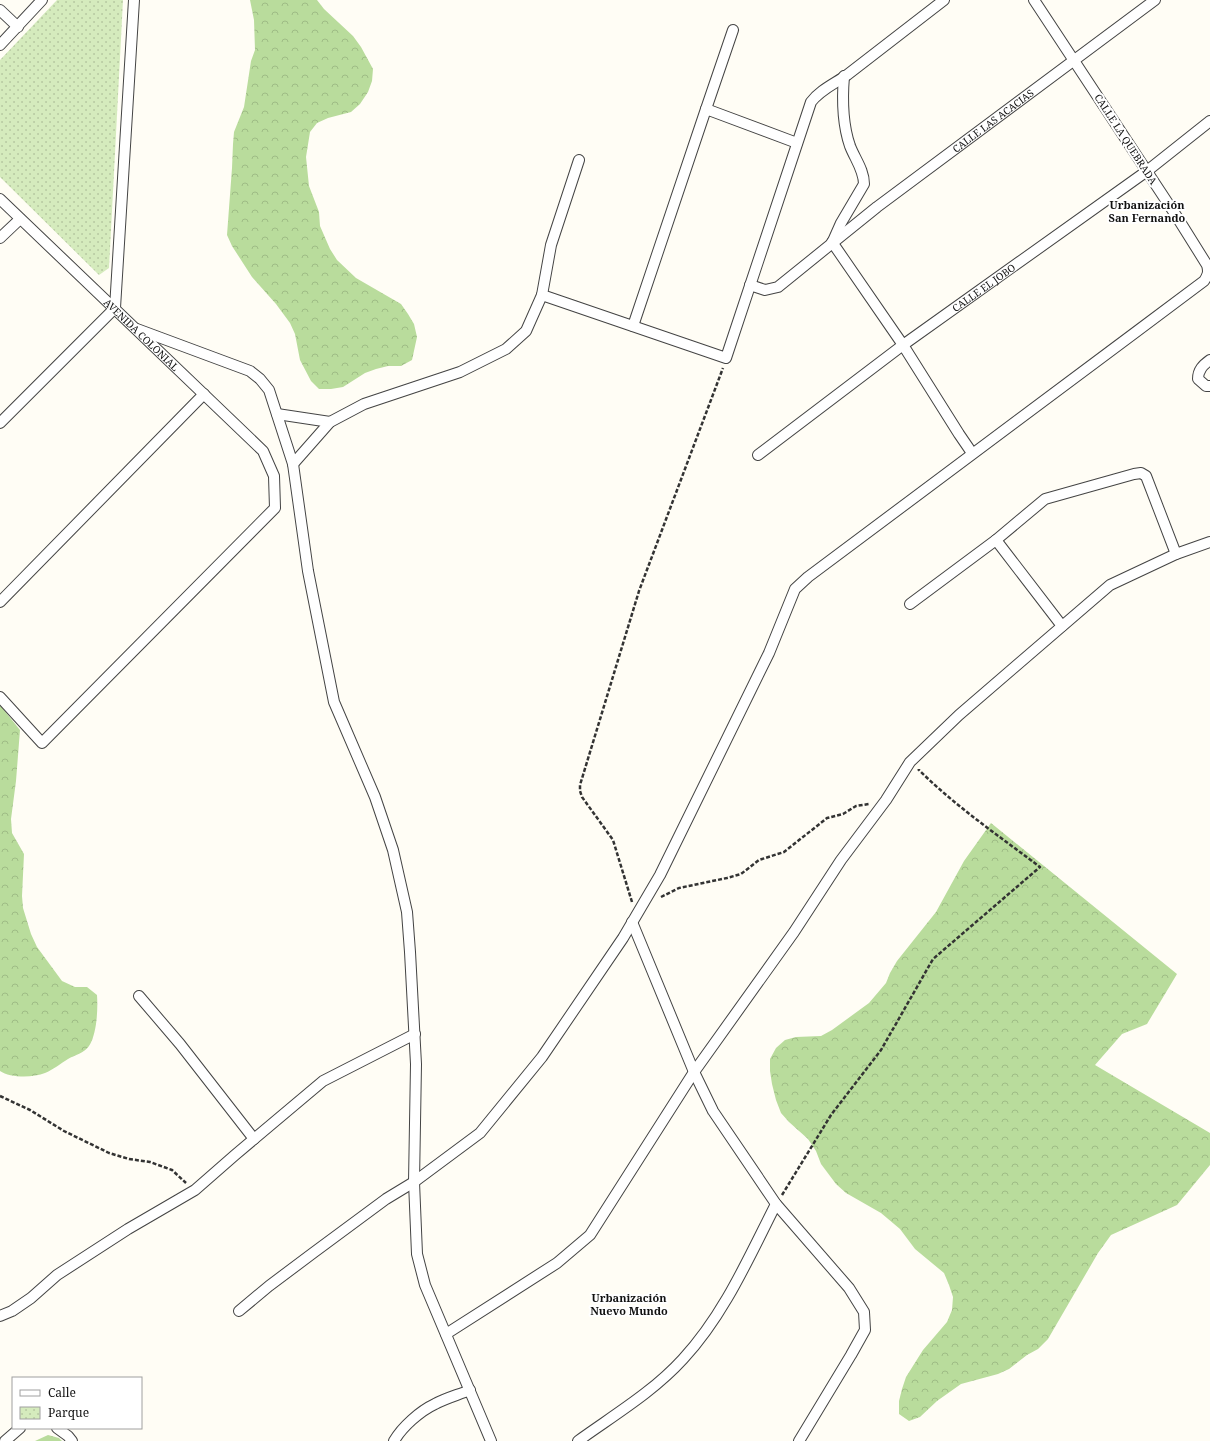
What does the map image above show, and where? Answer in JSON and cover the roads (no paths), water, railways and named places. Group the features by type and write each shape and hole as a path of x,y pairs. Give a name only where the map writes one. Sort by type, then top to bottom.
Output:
{"street":[{"path":"0,45 18,28 42,0"},
{"path":"0,423 115,308 134,0"},
{"path":"542,295 726,358 811,102 816,95 844,76 944,0"},
{"name":"CALLE LA QUEBRADA","path":"972,453 1204,281 1208,274 1207,265 1034,0"},
{"name":"CALLE LAS ACACIAS","path":"750,285 765,290 778,287 877,207 1155,0"},
{"path":"0,10 18,28"},
{"path":"633,326 733,30"},
{"path":"239,1311 269,1286 386,1199 414,1182 480,1133 498,1112 542,1057 623,938 660,875 762,667 795,590 808,578 972,453 903,345 832,242 841,223 864,184 864,177 850,146 843,119 842,96 844,76"},
{"path":"706,110 797,143"},
{"name":"CALLE EL JOBO","path":"758,455 903,345 1147,171 1210,121"},
{"path":"293,464 330,422 364,404 460,372 506,349 526,331 542,295 551,245 579,160"},
{"name":"AVENIDA COLONIAL","path":"0,199 263,451 274,476 275,508 42,743 0,697"},
{"path":"0,238 20,219"},
{"path":"137,329 250,371 260,379 269,390 293,464 308,571 334,702 375,797 393,850 407,912 416,1064 414,1182 417,1254 425,1284 491,1441"},
{"path":"1210,360 1198,373 1198,379 1206,386 1210,386"},
{"path":"0,602 204,394"},
{"path":"277,414 330,422"},
{"path":"910,604 996,540 1045,499 1134,474 1141,473 1146,476 1176,554"},
{"path":"996,540 1062,626"},
{"path":"446,1334 557,1263 590,1235 694,1072 794,932 841,860 886,800 910,762 959,715 1110,585 1176,554 1210,542"},
{"path":"634,919 694,1072 713,1110 776,1204 849,1288 864,1312 865,1330 799,1441"},
{"path":"139,996 180,1044 254,1139"},
{"path":"0,1316 31,1298 57,1275 128,1229 195,1190 323,1081 415,1034"},
{"path":"578,1441 654,1387 683,1359 709,1328 730,1292 776,1204"},
{"path":"394,1441 407,1424 434,1404 470,1390"},
{"path":"5,1441 19,1429"},
{"path":"58,1429 72,1441"}],"district":[{"name":"Urbanización San Fernando","path":"1147,210"},
{"name":"Urbanización Nuevo Mundo","path":"629,1303"}]}
